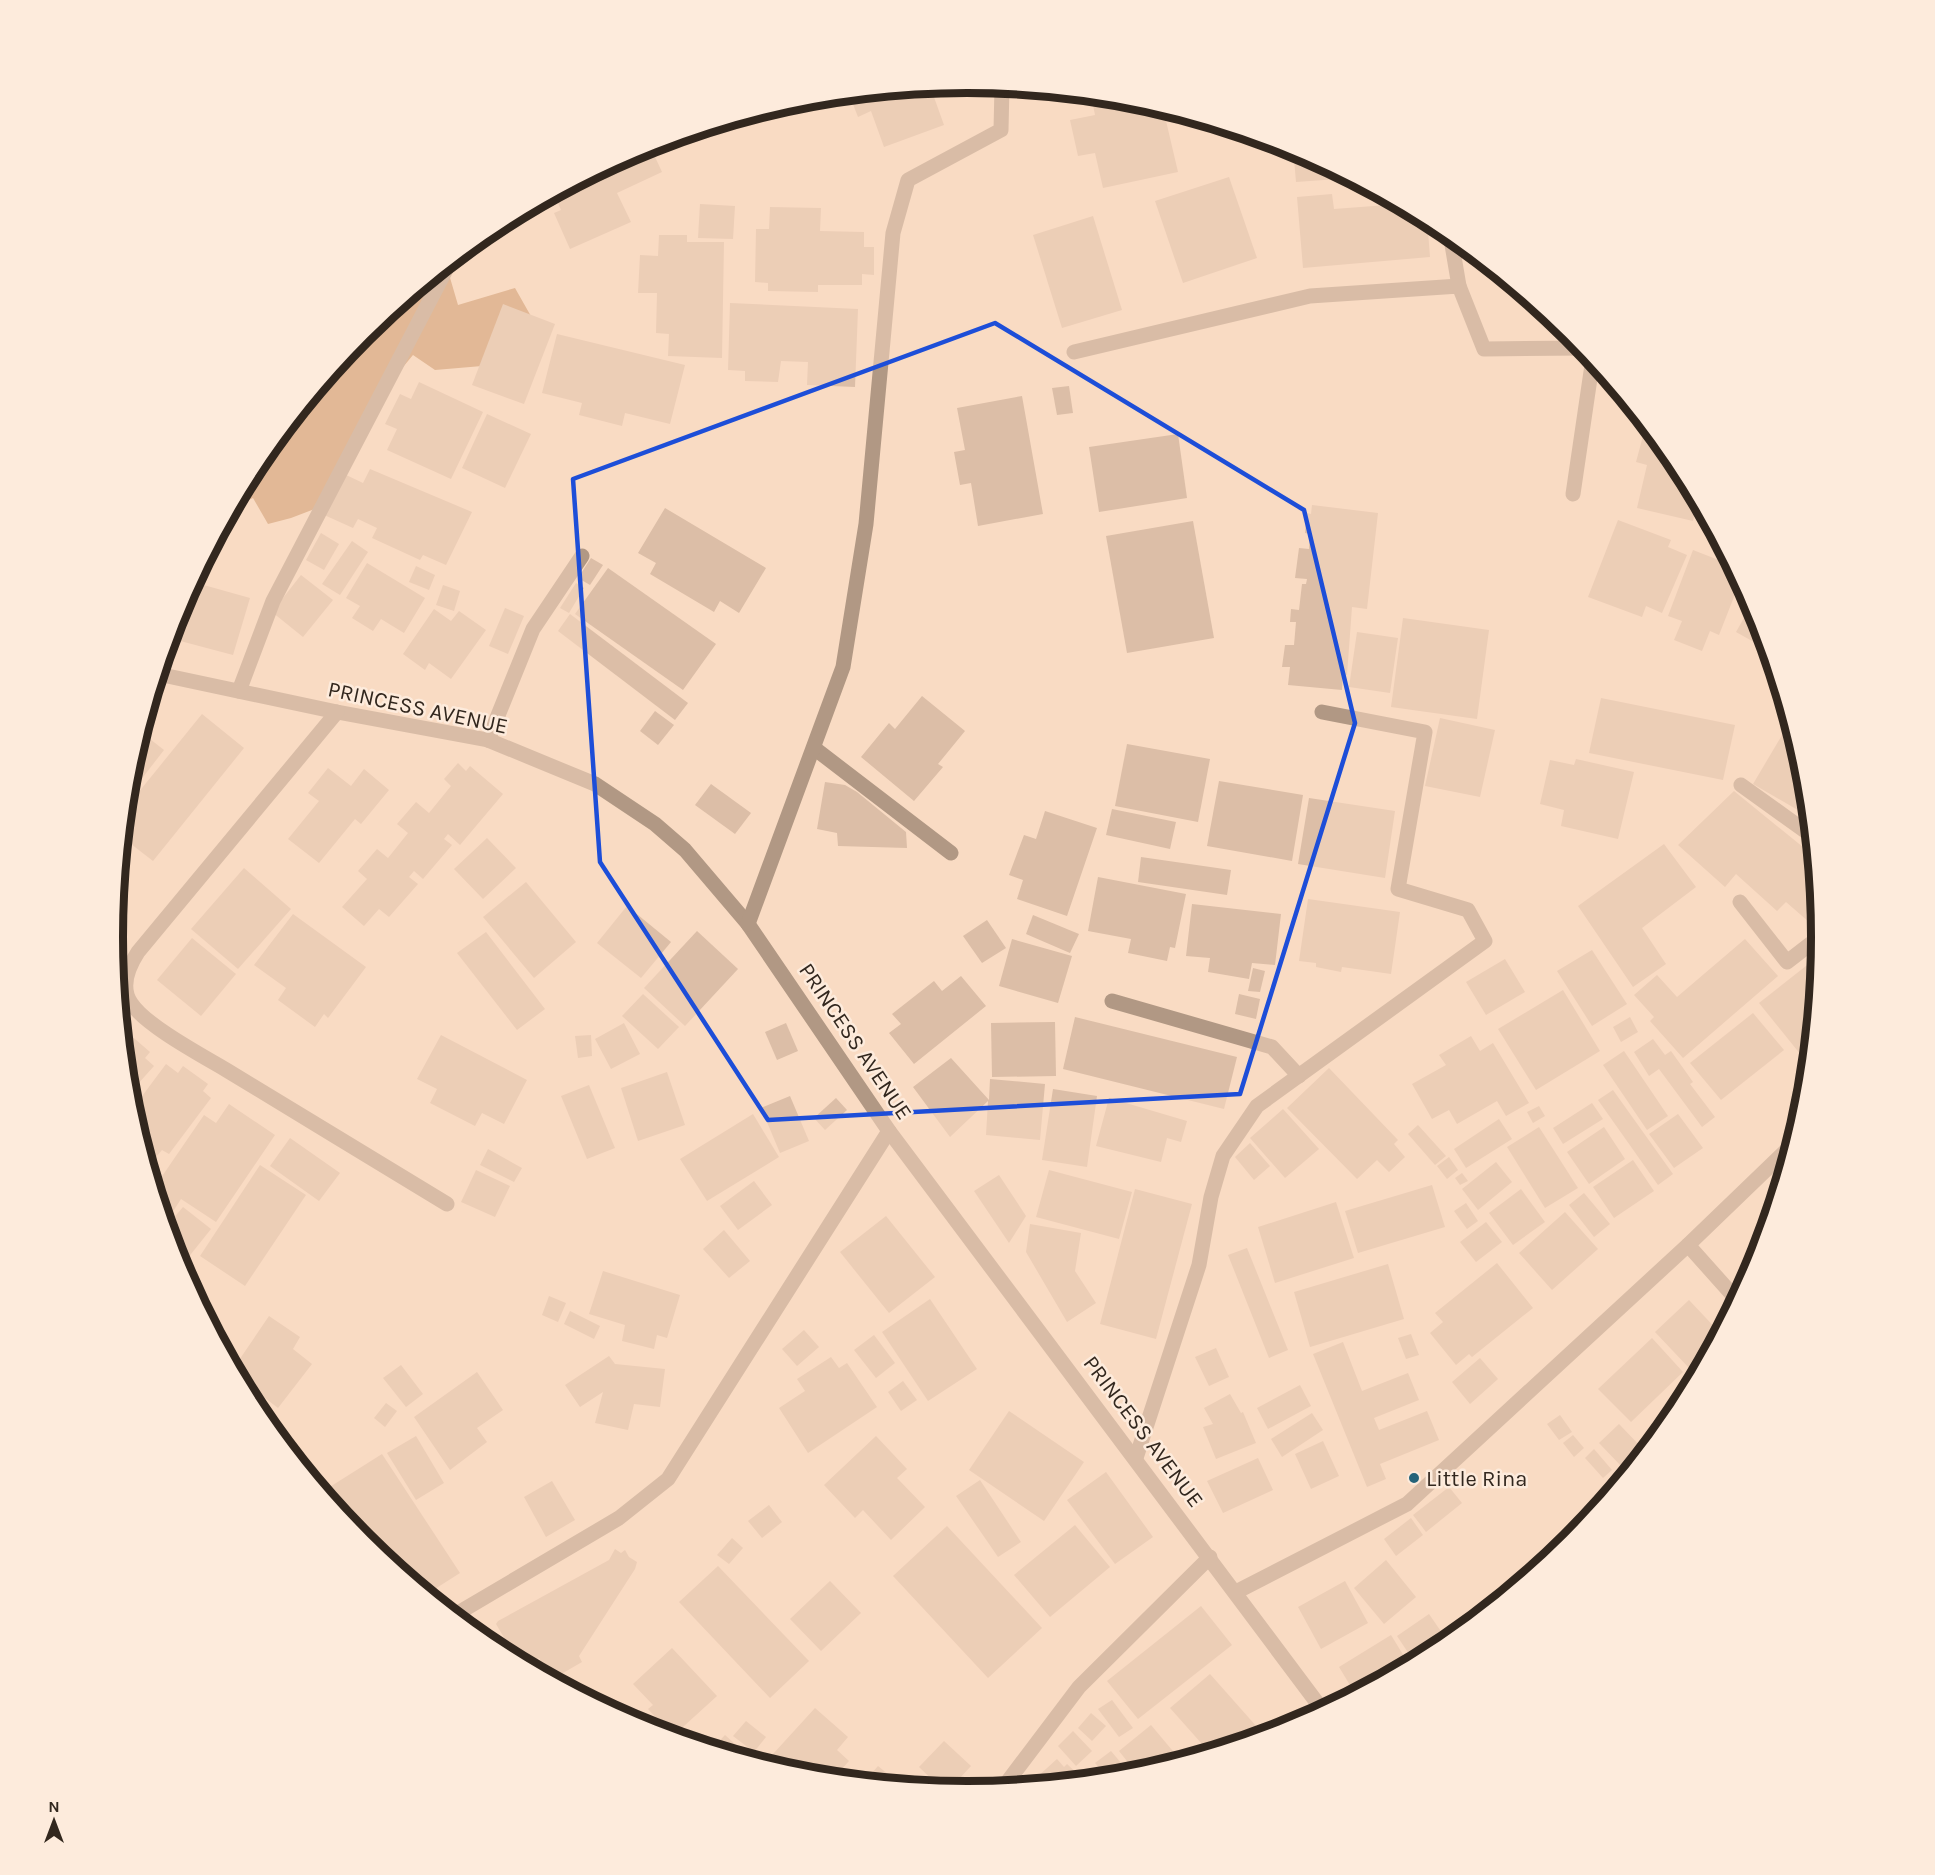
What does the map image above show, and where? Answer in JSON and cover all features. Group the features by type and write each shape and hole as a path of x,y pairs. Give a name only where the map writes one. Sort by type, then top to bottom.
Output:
{"street":[{"path":"748,924 843,667 866,524 888,277 896,222 908,180 1001,130 1002,94"},
{"path":"1452,246 1459,286 1484,349 1572,348"},
{"path":"239,691 273,602 442,277"},
{"path":"1074,352 1310,296 1459,286"},
{"path":"1573,494 1591,369"},
{"path":"488,740 533,629 582,556"},
{"name":"PRINCESS AVENUE","path":"165,675 337,712 488,740 595,784 655,824 685,850 748,924 889,1131 1319,1705"},
{"path":"337,712 138,952 128,968 127,990 131,1003 143,1015 187,1046 447,1204"},
{"path":"1136,1458 1199,1265 1211,1197 1223,1156 1257,1106 1485,941 1468,910 1398,889 1425,732 1322,712"},
{"path":"814,748 951,853"},
{"path":"1741,785 1805,831"},
{"path":"1740,902 1787,962 1812,943"},
{"path":"1112,1001 1272,1047 1299,1076"},
{"path":"460,1612 619,1518 668,1479 889,1131"},
{"path":"1236,1592 1407,1504 1688,1245 1784,1153"},
{"path":"1688,1245 1733,1294"},
{"path":"1008,1781 1079,1687 1210,1557"}],"highlighted area":[{"path":"995,323 1304,510 1355,723 1240,1094 768,1120 600,862 573,479"}],"shaded area":[{"path":"448,272 458,305 515,288 532,318 482,366 435,370 413,355 383,391 325,505 268,524 253,498 244,502 265,468 298,423 333,381 370,340"},
{"path":"237,513 235,520 222,542"}],"building":[{"path":"933,94 944,125 884,147 871,111 858,117 852,101"},
{"path":"1092,102 1165,117 1178,172 1103,188 1095,153 1078,156 1070,120 1095,115"},
{"path":"653,154 662,172 617,193 631,222 570,249 554,213 561,210 557,200"},
{"path":"1294,158 1339,179 1296,182"},
{"path":"1229,177 1257,258 1183,283 1155,201"},
{"path":"1332,194 1334,209 1388,205 1428,229 1430,257 1303,268 1297,197"},
{"path":"700,204 735,206 733,239 698,238"},
{"path":"770,207 821,208 820,231 864,232 864,247 874,247 874,275 862,274 862,285 818,285 818,292 768,291 768,283 755,282 756,229 769,229"},
{"path":"1093,216 1122,310 1062,328 1033,235"},
{"path":"659,235 687,235 687,242 724,242 722,358 668,356 669,334 656,333 657,293 638,293 640,255 658,256"},
{"path":"730,303 858,309 855,387 807,385 808,362 781,361 778,382 745,381 745,371 728,370"},
{"path":"503,304 555,324 524,404 472,385"},
{"path":"557,334 685,365 670,424 625,413 622,426 579,415 582,403 542,393"},
{"path":"419,382 483,412 451,479 387,450 397,429 385,424 400,394 411,399"},
{"path":"1069,386 1073,413 1057,415 1052,388"},
{"path":"1022,396 1043,514 978,526 971,483 960,485 954,452 965,450 957,408"},
{"path":"487,414 531,434 505,488 462,468"},
{"path":"1178,434 1187,498 1099,512 1089,447"},
{"path":"1643,436 1648,437 1670,468 1696,510 1693,521 1637,508 1647,465 1636,462"},
{"path":"370,469 472,512 446,565 423,555 420,560 372,538 377,528 358,519 353,528 322,514 342,473 363,483"},
{"path":"1312,505 1378,513 1367,609 1352,607 1347,675 1343,674 1342,690 1288,685 1290,667 1282,667 1285,645 1294,645 1296,622 1290,622 1291,609 1299,610 1302,584 1306,584 1307,579 1295,578 1299,548 1309,549 1310,534 1305,533 1307,513 1311,514"},
{"path":"665,508 766,568 739,613 720,601 714,612 650,574 656,563 638,553"},
{"path":"1618,520 1671,540 1668,547 1687,555 1662,613 1646,606 1642,617 1588,597"},
{"path":"1193,521 1214,638 1127,653 1106,536"},
{"path":"321,533 339,544 324,570 306,560"},
{"path":"352,541 368,552 340,595 322,584"},
{"path":"1693,550 1724,562 1737,590 1719,635 1710,631 1702,651 1674,640 1682,621 1668,616"},
{"path":"591,558 603,565 590,585 578,578"},
{"path":"367,563 425,598 404,633 381,619 373,631 352,618 360,606 346,598"},
{"path":"416,566 435,575 429,590 409,582"},
{"path":"608,568 716,644 683,690 575,614"},
{"path":"301,575 333,600 303,637 272,612"},
{"path":"576,583 584,588 569,613 560,608"},
{"path":"201,584 250,598 233,655 177,640"},
{"path":"443,585 460,591 454,611 436,605"},
{"path":"505,608 524,616 508,654 489,646"},
{"path":"434,609 451,621 459,611 486,630 451,679 429,663 425,670 403,654"},
{"path":"1747,612 1759,645 1736,632"},
{"path":"570,614 688,703 675,720 558,631"},
{"path":"1403,618 1489,630 1477,719 1391,707"},
{"path":"1357,632 1398,638 1390,693 1349,687"},
{"path":"1760,647 1764,657 1757,653"},
{"path":"922,696 965,731 938,764 943,767 914,801 861,757 889,723 895,729"},
{"path":"1601,698 1735,725 1723,780 1589,753"},
{"path":"655,711 674,725 658,745 640,731"},
{"path":"202,714 244,748 153,861 129,842 135,797"},
{"path":"1440,718 1495,730 1480,797 1425,786"},
{"path":"1785,729 1803,813 1753,784"},
{"path":"148,737 164,750 137,785"},
{"path":"1127,744 1210,759 1198,822 1115,806"},
{"path":"1576,759 1634,772 1618,839 1561,826 1564,810 1540,804 1550,760 1574,765"},
{"path":"458,763 466,771 470,766 503,794 460,845 448,834 444,839 452,845 423,879 414,871 409,877 418,884 389,917 379,909 364,926 342,907 367,879 358,871 377,849 388,858 408,833 397,824 416,802 429,813 451,786 444,779"},
{"path":"328,768 351,786 364,769 389,790 361,824 355,819 319,863 288,839 319,801 308,793"},
{"path":"1219,781 1303,795 1292,861 1207,846"},
{"path":"825,782 845,785 857,792 906,832 907,848 838,846 837,833 817,829"},
{"path":"711,784 751,813 735,834 695,805"},
{"path":"1734,791 1807,850 1811,920 1809,922 1786,902 1777,911 1736,874 1725,887 1678,845"},
{"path":"1309,798 1395,811 1385,878 1298,864"},
{"path":"1112,809 1176,822 1170,849 1106,835"},
{"path":"1045,811 1097,828 1067,916 1017,899 1023,880 1009,875 1024,835 1036,839"},
{"path":"487,838 516,868 483,899 454,869"},
{"path":"1664,844 1696,887 1642,928 1666,964 1633,987 1578,906"},
{"path":"1141,857 1231,870 1227,895 1138,882"},
{"path":"244,868 291,909 238,969 191,929"},
{"path":"1098,877 1186,894 1175,948 1170,947 1167,961 1128,953 1131,939 1088,931"},
{"path":"526,882 576,942 534,978 483,917"},
{"path":"1308,899 1400,912 1391,974 1342,967 1341,972 1316,967 1316,963 1299,961"},
{"path":"1192,904 1281,914 1275,965 1252,963 1249,979 1208,972 1210,958 1186,956"},
{"path":"627,906 671,942 641,978 597,943"},
{"path":"293,914 366,967 328,1018 324,1014 315,1027 278,1000 286,988 254,965"},
{"path":"1033,915 1079,934 1070,953 1026,934"},
{"path":"987,920 1006,948 982,963 963,936"},
{"path":"697,931 738,969 685,1026 644,988"},
{"path":"486,932 545,1009 517,1030 457,953"},
{"path":"192,938 236,974 201,1016 157,980"},
{"path":"1012,939 1072,956 1058,1003 999,986"},
{"path":"1745,939 1778,976 1683,1058 1650,1021 1654,1017 1634,995 1657,975 1677,997"},
{"path":"1592,950 1627,1004 1592,1026 1557,971"},
{"path":"1505,959 1525,992 1486,1015 1466,982"},
{"path":"1811,962 1803,1058 1759,1003"},
{"path":"1253,968 1265,971 1260,992 1248,991"},
{"path":"961,976 986,1006 914,1064 889,1033 901,1024 892,1014 934,981 942,991"},
{"path":"1563,990 1600,1051 1536,1090 1498,1029"},
{"path":"643,994 679,1027 658,1049 622,1016"},
{"path":"1239,994 1260,999 1256,1019 1235,1014"},
{"path":"1753,1013 1784,1050 1721,1100 1690,1063"},
{"path":"1075,1017 1237,1057 1224,1109 1063,1069"},
{"path":"1630,1017 1638,1032 1621,1042 1613,1027"},
{"path":"1055,1022 1056,1076 992,1077 991,1023"},
{"path":"624,1023 640,1054 611,1069 595,1039"},
{"path":"786,1023 798,1051 777,1060 765,1032"},
{"path":"129,1034 150,1052 145,1058 154,1066 136,1086"},
{"path":"441,1035 527,1080 504,1124 482,1113 475,1126 430,1103 437,1089 417,1079"},
{"path":"591,1035 592,1056 578,1058 575,1036"},
{"path":"1471,1036 1480,1051 1493,1043 1529,1103 1506,1116 1497,1101 1457,1124 1449,1110 1432,1119 1412,1084 1446,1065 1439,1055"},
{"path":"1653,1039 1665,1055 1671,1051 1693,1082 1690,1084 1715,1117 1702,1127 1659,1069 1649,1076 1634,1052"},
{"path":"1624,1051 1668,1116 1647,1130 1603,1065"},
{"path":"951,1058 989,1100 990,1079 1045,1084 1040,1140 986,1135 988,1101 950,1137 913,1087"},
{"path":"166,1064 178,1073 183,1066 208,1084 203,1091 211,1098 169,1154 162,1150 156,1157 151,1154 139,1101"},
{"path":"1329,1068 1398,1140 1394,1144 1405,1157 1389,1172 1377,1160 1357,1179 1287,1108"},
{"path":"667,1072 685,1125 638,1141 621,1088"},
{"path":"589,1085 615,1148 587,1159 561,1096"},
{"path":"1053,1089 1097,1096 1087,1167 1042,1160"},
{"path":"1613,1090 1673,1174 1658,1185 1598,1100"},
{"path":"790,1096 809,1141 780,1153 761,1108"},
{"path":"836,1098 847,1110 825,1130 814,1118"},
{"path":"1109,1098 1187,1121 1181,1142 1167,1138 1161,1162 1096,1146"},
{"path":"1592,1103 1603,1119 1563,1144 1553,1128"},
{"path":"229,1104 275,1135 216,1222 181,1199 170,1215 159,1180 204,1115 216,1123"},
{"path":"1539,1106 1545,1116 1533,1123 1527,1112"},
{"path":"1283,1109 1319,1149 1285,1178 1250,1138"},
{"path":"753,1114 779,1157 707,1201 680,1159"},
{"path":"1678,1114 1703,1148 1674,1168 1649,1134"},
{"path":"1499,1119 1512,1139 1466,1168 1454,1149"},
{"path":"1418,1125 1446,1156 1435,1165 1408,1134"},
{"path":"1539,1127 1578,1188 1545,1208 1507,1147"},
{"path":"1604,1127 1625,1159 1589,1184 1567,1152"},
{"path":"290,1138 340,1173 319,1201 270,1166"},
{"path":"1250,1143 1270,1166 1254,1180 1235,1157"},
{"path":"488,1149 522,1168 514,1182 480,1165"},
{"path":"1449,1157 1458,1170 1447,1179 1437,1166"},
{"path":"1633,1160 1654,1191 1614,1218 1593,1187"},
{"path":"1496,1162 1512,1182 1478,1210 1462,1189"},
{"path":"260,1165 306,1195 245,1286 200,1256"},
{"path":"476,1170 510,1186 495,1217 461,1202"},
{"path":"1049,1170 1132,1192 1119,1239 1036,1217"},
{"path":"1462,1173 1468,1181 1460,1185 1455,1178"},
{"path":"999,1175 1026,1216 1009,1243 974,1191"},
{"path":"754,1181 772,1205 738,1230 720,1206"},
{"path":"1432,1185 1445,1227 1358,1253 1345,1211"},
{"path":"1135,1189 1192,1204 1156,1339 1100,1324"},
{"path":"1521,1189 1545,1222 1513,1245 1489,1213"},
{"path":"1584,1193 1610,1224 1594,1237 1569,1205"},
{"path":"1336,1202 1354,1258 1275,1283 1258,1227"},
{"path":"1466,1203 1478,1221 1467,1229 1454,1211"},
{"path":"183,1207 211,1229 187,1259 186,1258 172,1220"},
{"path":"1565,1212 1598,1249 1552,1290 1519,1253"},
{"path":"886,1216 935,1277 889,1313 840,1252"},
{"path":"1486,1222 1502,1242 1476,1262 1460,1242"},
{"path":"1030,1224 1081,1233 1075,1271 1096,1303 1067,1322 1026,1252"},
{"path":"724,1230 750,1261 729,1278 703,1249"},
{"path":"1247,1248 1288,1350 1269,1358 1228,1255"},
{"path":"1497,1263 1533,1308 1472,1357 1469,1354 1456,1365 1430,1333 1443,1322 1435,1313"},
{"path":"1388,1264 1404,1319 1310,1347 1294,1292"},
{"path":"603,1271 680,1295 667,1338 657,1335 654,1349 622,1341 625,1325 589,1314"},
{"path":"549,1296 566,1303 558,1322 542,1315"},
{"path":"930,1299 977,1369 928,1401 882,1332"},
{"path":"1689,1300 1716,1328 1699,1360 1690,1369 1655,1332"},
{"path":"570,1311 600,1326 594,1339 564,1324"},
{"path":"269,1316 300,1337 293,1349 312,1364 278,1408 261,1395 259,1398 237,1362"},
{"path":"804,1330 819,1347 797,1366 782,1349"},
{"path":"1411,1334 1419,1355 1406,1359 1398,1338"},
{"path":"874,1335 895,1363 876,1378 854,1350"},
{"path":"1652,1338 1683,1372 1631,1422 1598,1389"},
{"path":"1343,1342 1362,1391 1408,1373 1419,1400 1374,1418 1379,1430 1427,1411 1439,1440 1380,1464 1386,1479 1367,1487 1313,1354"},
{"path":"1216,1348 1229,1377 1209,1386 1195,1357"},
{"path":"609,1356 615,1364 665,1369 660,1407 634,1404 628,1430 595,1423 603,1392 580,1407 565,1385"},
{"path":"831,1357 839,1368 847,1363 877,1407 808,1453 779,1408 805,1391 797,1379"},
{"path":"1480,1358 1498,1379 1470,1404 1452,1382"},
{"path":"401,1365 423,1394 406,1407 383,1378"},
{"path":"477,1372 503,1410 477,1428 487,1442 450,1470 414,1417"},
{"path":"903,1381 917,1400 901,1411 888,1392"},
{"path":"1300,1385 1311,1406 1268,1429 1257,1408"},
{"path":"1230,1394 1241,1413 1243,1412 1256,1443 1216,1459 1203,1427 1213,1424 1204,1408"},
{"path":"386,1403 397,1411 385,1427 374,1418"},
{"path":"1009,1411 1084,1462 1044,1521 969,1470"},
{"path":"1312,1413 1323,1430 1282,1457 1271,1439"},
{"path":"1560,1415 1572,1432 1559,1440 1547,1424"},
{"path":"1619,1424 1641,1447 1622,1467 1599,1443"},
{"path":"1573,1435 1584,1448 1574,1457 1563,1443"},
{"path":"416,1436 444,1483 416,1500 387,1453"},
{"path":"876,1436 907,1469 897,1478 925,1507 891,1540 863,1510 855,1518 824,1485"},
{"path":"1323,1441 1339,1476 1311,1489 1295,1454"},
{"path":"1594,1449 1612,1470 1603,1478 1585,1458"},
{"path":"382,1454 460,1573 433,1590 370,1535 328,1488"},
{"path":"1258,1458 1273,1490 1223,1513 1207,1481"},
{"path":"1106,1472 1153,1537 1115,1564 1067,1500"},
{"path":"980,1480 1021,1542 998,1557 956,1496"},
{"path":"552,1481 575,1520 546,1537 524,1497"},
{"path":"1449,1487 1462,1503 1426,1532 1413,1515"},
{"path":"769,1505 782,1522 762,1538 748,1521"},
{"path":"1411,1518 1423,1535 1396,1556 1384,1539"},
{"path":"1075,1525 1110,1567 1050,1617 1014,1575"},
{"path":"947,1526 1042,1628 988,1678 893,1576"},
{"path":"732,1538 743,1548 729,1564 717,1555"},
{"path":"615,1549 621,1553 625,1550 629,1557 637,1562 635,1569 579,1656 582,1662 558,1676 545,1669 539,1658 533,1662 510,1647 496,1624 498,1621 609,1560"},
{"path":"1386,1560 1416,1597 1384,1624 1354,1588"},
{"path":"718,1566 809,1661 770,1698 679,1602"},
{"path":"830,1581 861,1613 821,1651 790,1619"},
{"path":"1345,1581 1368,1623 1321,1649 1298,1607"},
{"path":"1201,1606 1232,1645 1138,1719 1107,1681"},
{"path":"1429,1614 1444,1635 1411,1656 1397,1636"},
{"path":"1391,1635 1406,1659 1352,1689 1339,1667"},
{"path":"672,1648 717,1696 679,1731 663,1725 648,1709 653,1705 633,1684"},
{"path":"1210,1674 1257,1727 1250,1733 1205,1747 1170,1708"},
{"path":"1112,1700 1133,1728 1119,1737 1098,1709"},
{"path":"815,1708 848,1737 837,1750 849,1761 839,1772 769,1758"},
{"path":"1091,1713 1106,1726 1092,1741 1078,1728"},
{"path":"746,1721 766,1737 754,1752 733,1736"},
{"path":"1151,1725 1176,1755 1131,1766 1119,1751"},
{"path":"1073,1731 1092,1751 1076,1766 1058,1746"},
{"path":"725,1735 743,1751 717,1743"},
{"path":"944,1741 971,1766 957,1782 933,1781 919,1767"},
{"path":"1111,1751 1125,1767 1102,1771 1095,1763"},
{"path":"1057,1759 1064,1767 1067,1764 1079,1775 1078,1775 1035,1779"},
{"path":"878,1766 893,1778 869,1776"}],"place":[{"name":"Little Rina","path":"1414,1478"}]}
